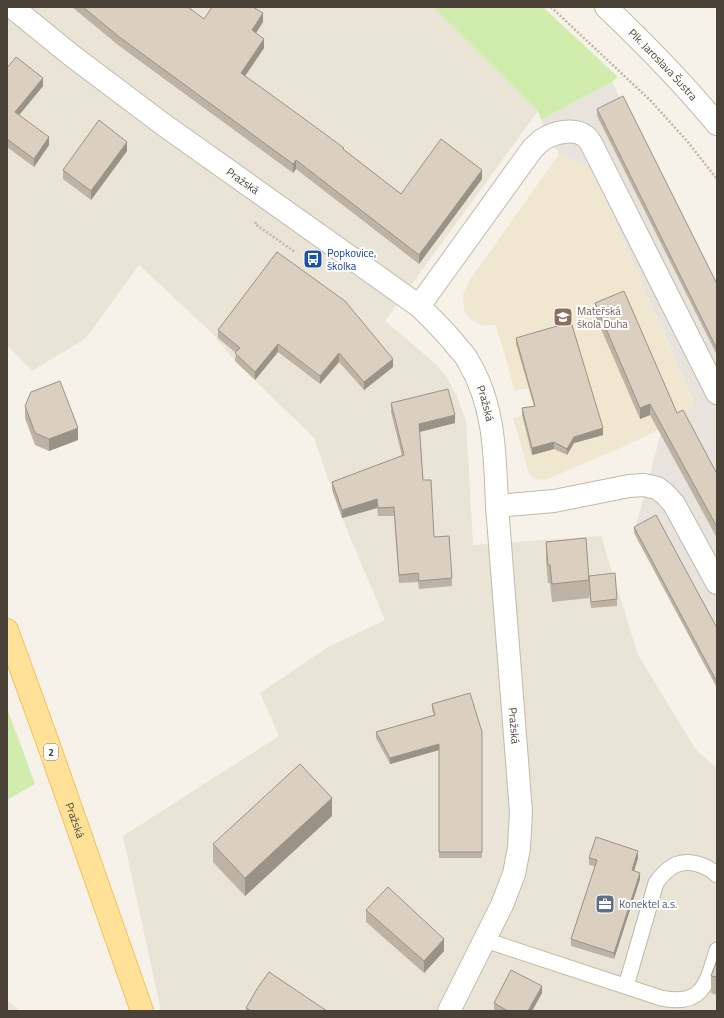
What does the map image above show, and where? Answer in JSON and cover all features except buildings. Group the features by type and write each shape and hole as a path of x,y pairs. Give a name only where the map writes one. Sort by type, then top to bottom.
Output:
{"main road":[{"name":"Pražská","path":"7,630 142,1011"}],"street":[{"name":"Pražská","path":"12,7 71,55 164,125 419,306 454,342 468,360 479,382 488,404 495,456 497,506 521,812 519,848 514,874 502,906 450,1011"},
{"name":"Plk. Jaroslava Šustra","path":"606,7 664,64 701,104 717,124"},
{"path":"419,306 533,148 542,140 553,135 567,132 578,133 587,137 593,147 717,393"},
{"path":"497,506 554,501 629,486 644,485 657,488 674,504 717,583"}],"lane":[{"path":"626,986 656,883 662,875 676,864 685,863 696,863 705,866 717,875"},
{"path":"484,940 671,1000 679,1000 690,997 698,994 703,989 708,979 717,950"}],"path":[{"path":"551,7 651,101 687,141 717,179"},
{"path":"270,200 255,224 300,256"}],"shaded area":[{"path":"7,7 433,7 538,111 385,321 436,364 446,376 457,397 466,420 473,545 601,536 638,655 696,750 717,768 717,1011 161,1011 123,836 279,736 260,693 328,647 385,620 342,518 314,438 235,361 213,334 139,265 86,338 32,371 7,345"},
{"path":"612,82 717,291 717,688 634,533 661,433 679,414 695,405 592,168 559,154 541,120"},
{"name":"Mateřská škola Duha","path":"559,154 592,168 695,406 679,414 658,430 625,446 545,480 534,479 529,473 513,418 535,412 528,388 515,391 496,325 483,326 471,320 464,309 463,295 469,281"},
{"path":"7,1001 21,1011 7,1011"}],"green space":[{"path":"433,7 543,7 618,77 612,82 541,120 538,111"},
{"path":"7,708 35,784 7,800"}],"place":[{"name":"Popkovice, školka","path":"313,259"},
{"name":"Mateřská škola Duha","path":"563,317"},
{"name":"Konektel a.s.","path":"605,904"}]}
